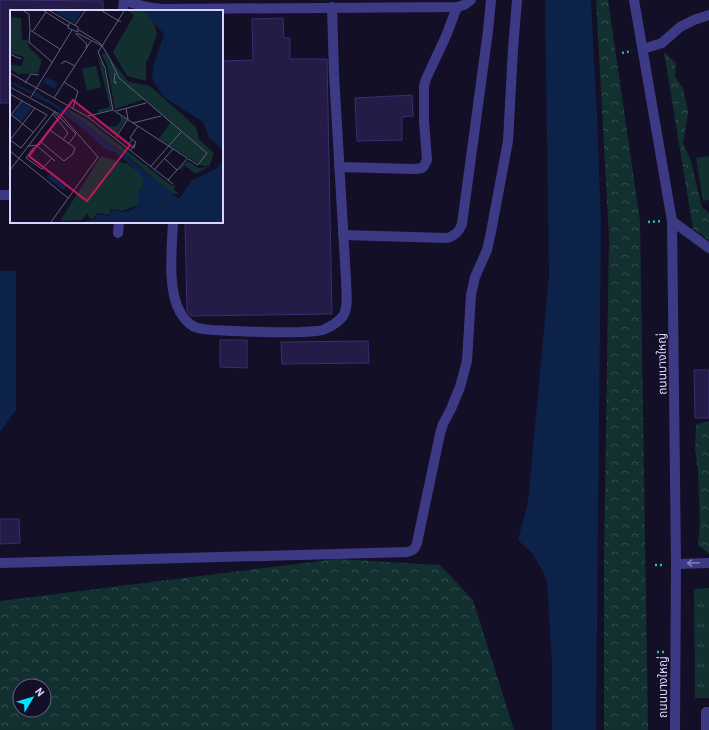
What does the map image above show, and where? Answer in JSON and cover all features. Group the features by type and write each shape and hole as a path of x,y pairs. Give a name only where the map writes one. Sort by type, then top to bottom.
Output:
{"street":[{"path":"124,0 145,7 180,10 332,7 457,7 464,6 471,0"},
{"path":"343,235 446,238 452,236 460,230 491,0"},
{"path":"0,563 407,552 414,549 417,543 440,434 443,424 452,409 467,361 471,295 475,277 487,250 508,141 517,0"},
{"name":"ถนนบางใหญ่","path":"634,0 672,221 676,564 675,730"},
{"path":"172,223 171,267 173,292 180,313 192,326 211,330 284,333 318,331 334,324 343,316 345,310 346,280 339,167 332,7"},
{"path":"339,167 408,170 422,168 424,166 427,160 424,121 424,86 457,7"},
{"path":"643,49 662,43 680,27 709,15"},
{"path":"672,221 709,248"},
{"path":"118,233 120,223"},
{"path":"676,564 709,562"},
{"path":"706,730 706,712 709,712"}],"green space":[{"path":"596,0 608,0 640,221 648,730 604,730 604,559 609,238"},
{"path":"664,52 676,63 675,77 683,88 688,112 683,144 690,158 702,207 709,213 709,240 693,229"},
{"path":"709,156 709,200 703,201 696,158"},
{"path":"709,421 709,554 698,545 700,522 698,472 695,449 696,424"},
{"path":"337,559 440,565 473,600 514,730 0,730 0,601"},
{"path":"709,588 709,698 695,698 694,589"}],"water":[{"path":"545,0 591,0 601,222 596,730 552,730 552,664 547,583 542,570 532,553 518,540 528,502 549,275"},
{"path":"0,271 16,271 16,410 0,432"}],"building":[{"path":"0,0 103,1 103,10 10,10 10,103 0,103"},
{"path":"283,18 284,38 290,38 290,59 327,59 332,314 191,316 187,311 185,223 223,223 223,61 253,60 252,19"},
{"path":"412,95 413,116 402,117 402,140 357,141 355,98"},
{"path":"220,340 247,340 247,368 220,367"},
{"path":"368,341 369,363 282,364 281,342"},
{"path":"694,370 709,370 709,418 695,418"},
{"path":"0,519 19,519 20,543 0,544"}]}
